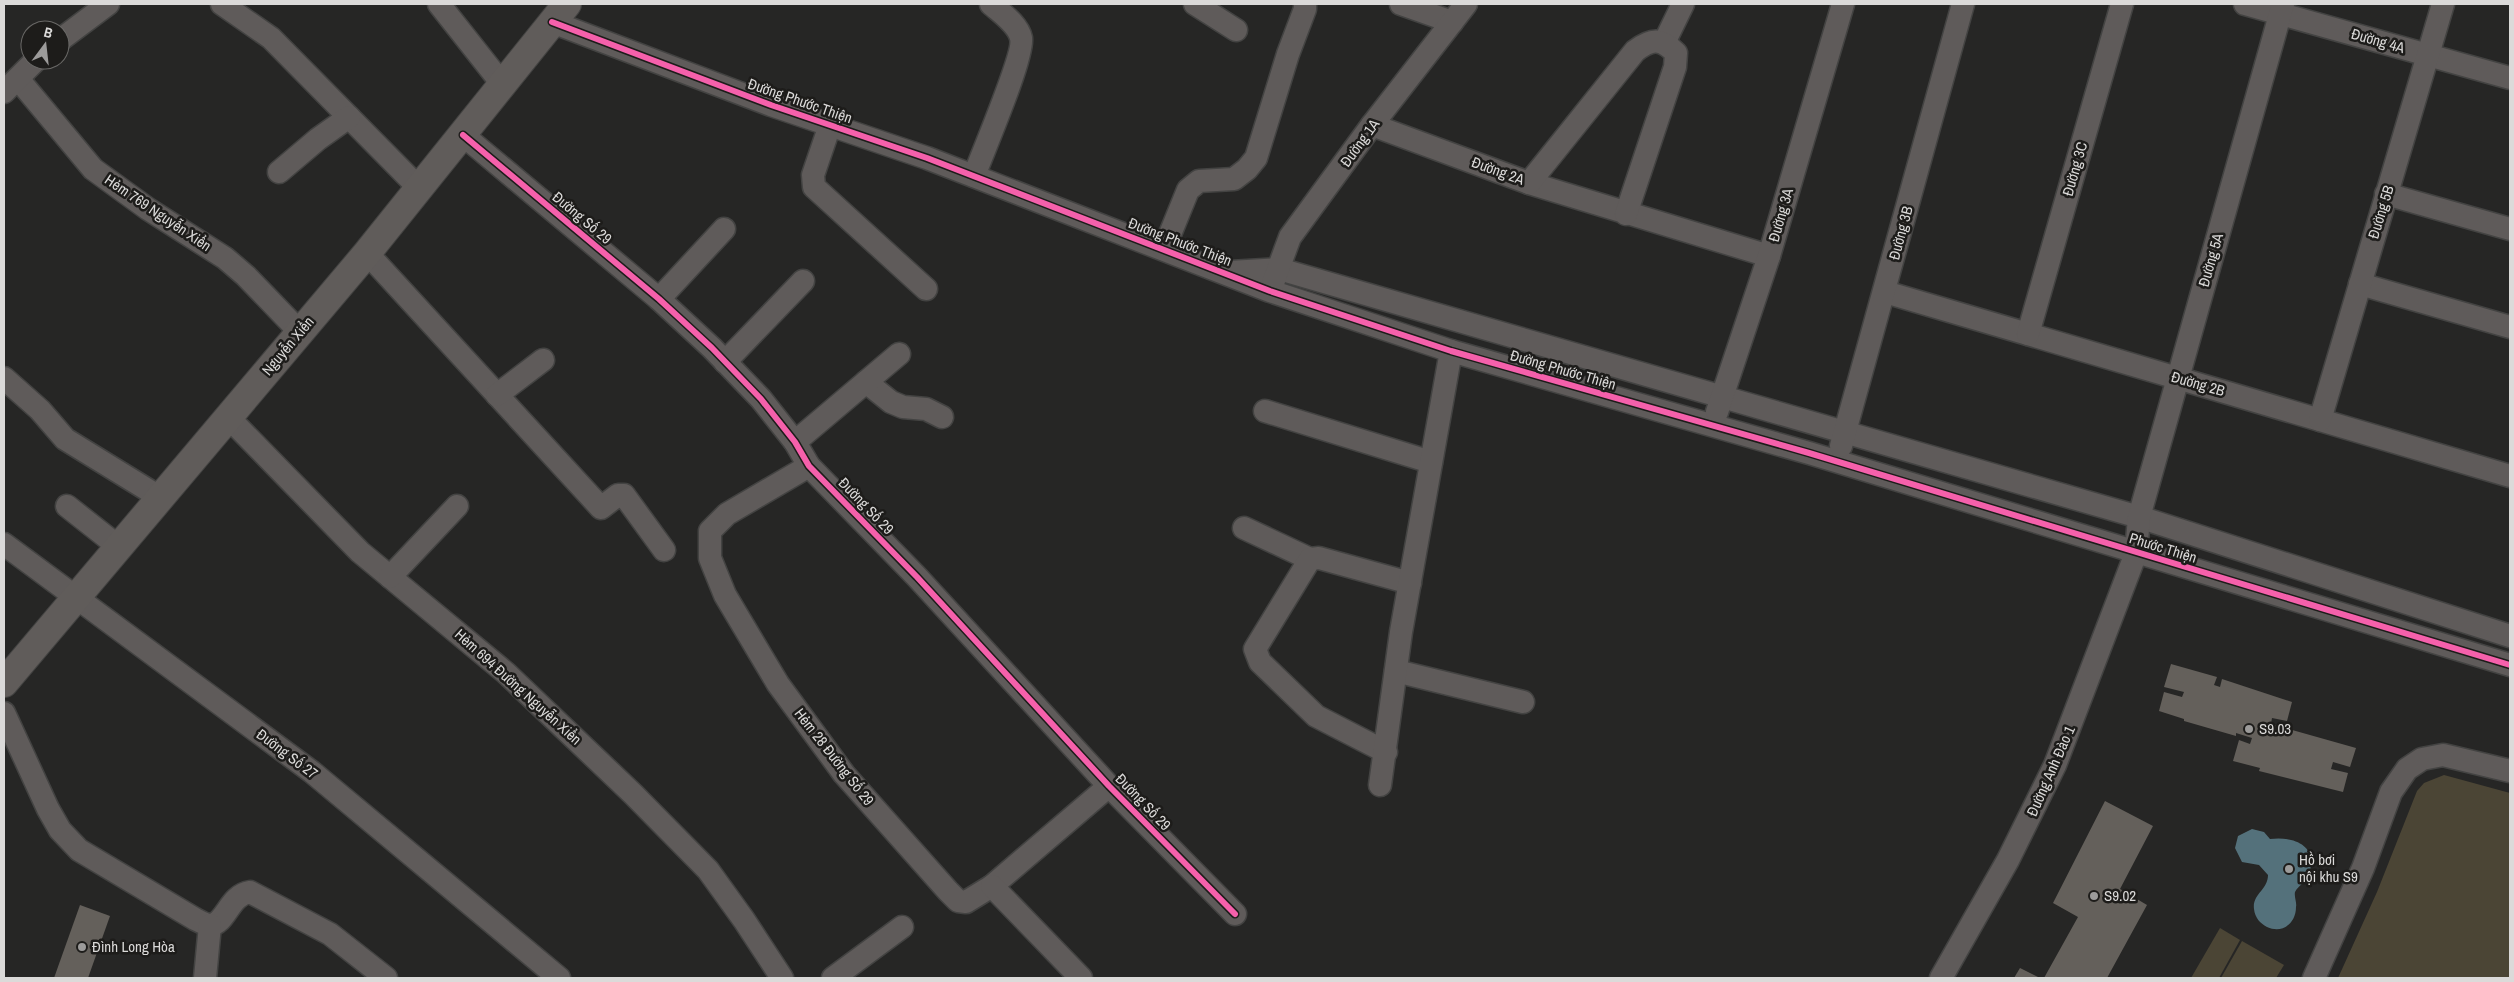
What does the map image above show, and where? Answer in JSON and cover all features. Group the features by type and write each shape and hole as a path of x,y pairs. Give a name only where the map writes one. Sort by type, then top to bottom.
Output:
{"main road":[{"name":"Nguyễn Xiển","path":"5,679 76,599 230,418 420,188 560,13"}],"street":[{"path":"70,32 108,4"},
{"path":"439,4 502,85"},
{"path":"974,176 1008,89 1022,40 1017,28 991,4"},
{"path":"1195,4 1236,30"},
{"path":"1164,249 1188,190 1198,181 1234,179 1256,158 1288,54 1305,9 1304,4"},
{"path":"1401,4 1452,22"},
{"name":"Đường 1A","path":"1270,291 1290,237 1372,125 1466,4"},
{"path":"1664,43 1683,4"},
{"name":"Đường 3A","path":"1713,425 1769,256 1843,4"},
{"name":"Đường 3B","path":"1837,462 1963,4"},
{"name":"Đường 3C","path":"2028,334 2122,4"},
{"name":"Đường 4A","path":"2245,4 2281,9 2428,55 2510,78"},
{"name":"Đường 5B","path":"2320,420 2443,4"},
{"path":"232,7 271,38 420,188"},
{"name":"Đường 5A","path":"2139,517 2281,9"},
{"name":"Đường Phước Thiện","path":"560,13 830,125 974,176 1226,272 1270,291 1451,351 1809,453"},
{"path":"1529,183 1636,51 1646,42 1658,41 1664,43 1676,53 1675,68 1626,214"},
{"path":"14,89 28,70"},
{"name":"Hẻm 769 Nguyễn Xiển","path":"14,89 93,169 148,210 225,258 246,276 300,332"},
{"path":"279,172 318,139 349,117"},
{"path":"830,125 813,175 814,187 926,289"},
{"name":"Đường 2A","path":"1372,125 1529,183 1769,256"},
{"name":"Đường Số 29","path":"462,135 658,299 725,362 761,399 795,442 809,466 916,577 1109,786 1235,914"},
{"path":"2386,194 2510,229"},
{"path":"658,299 724,229"},
{"path":"367,253 601,508 618,495 624,495 664,550"},
{"name":"Đường Phước Thiện","path":"1226,272 1279,270 1816,426"},
{"path":"725,362 803,281"},
{"path":"2360,284 2510,327"},
{"name":"Đường 2B","path":"1885,292 2510,476"},
{"path":"1380,785 1410,584 1451,351"},
{"path":"795,442 899,354"},
{"path":"497,395 543,360"},
{"path":"4,378 40,410 65,439 161,498"},
{"path":"866,382 890,402 903,407 926,409 942,417"},
{"path":"1264,411 1431,462"},
{"name":"Hẻm 694 Đường Nguyễn Xiển","path":"230,418 360,552 506,672 680,842 713,877 782,978"},
{"name":"Phước Thiện","path":"1816,426 1845,432 2139,517 2510,636"},
{"name":"Phước Thiện","path":"1809,453 2510,665"},
{"name":"Hẻm 28 Đường Số 29","path":"809,466 727,514 710,531 710,558 725,595 778,684 844,774 948,891 958,901 966,902 992,886 1109,786"},
{"path":"67,506 119,547"},
{"path":"390,577 457,506"},
{"name":"Đường Anh Đào 1","path":"1941,978 2039,801 2070,730 2136,553 2139,517"},
{"path":"1244,528 1310,559 1319,558 1410,584"},
{"name":"Đường Số 27","path":"4,544 312,772 559,978"},
{"path":"1310,559 1258,643 1256,656 1316,716 1386,752"},
{"path":"1396,671 1523,702"},
{"path":"4,713 48,809 60,830 79,850 195,919 210,925 219,922 235,899 250,892 330,934 386,978"},
{"path":"2314,978 2363,868 2391,792 2406,769 2422,759 2443,755 2510,771"},
{"path":"992,886 1081,978"},
{"path":"205,978 210,925"},
{"path":"834,978 902,927"}],"shaded area":[{"path":"2444,775 2510,793 2510,978 2338,978 2377,892 2417,791 2424,783"},
{"path":"2220,928 2240,940 2219,978 2191,978"},
{"path":"2242,941 2284,965 2276,978 2221,978"}],"water":[{"path":"2252,829 2264,832 2270,839 2287,839 2302,844 2310,856 2309,874 2295,892 2294,918 2288,926 2283,928 2273,929 2267,927 2255,915 2255,899 2266,885 2268,875 2259,865 2242,862 2235,848 2238,836"}],"building":[{"name":"S9.03","path":"2171,664 2217,677 2214,685 2220,687 2222,679 2292,702 2287,721 2272,718 2271,724 2356,748 2350,767 2333,762 2331,769 2348,773 2343,792 2259,771 2260,768 2233,761 2239,740 2250,744 2252,738 2236,733 2236,736 2184,721 2184,719 2159,711 2164,692 2182,697 2184,692 2164,687"},
{"name":"S9.02","path":"2105,801 2153,826 2120,889 2147,905 2107,978 2044,978 2078,917 2053,903"},
{"name":"Đình Long Hòa","path":"80,905 110,916 88,978 54,978"},
{"path":"2020,968 2040,978 2014,978"}],"cycle path":[{"path":"552,22 771,105 927,158 1270,291 1451,351 1809,453 2510,665"},
{"path":"463,135 659,299 712,348 761,399 795,442 809,466 917,577 1109,786 1235,914"}],"place":[{"name":"S9.03","path":"2249,729"},
{"name":"Hồ bơi nội khu S9","path":"2289,869"},
{"name":"S9.02","path":"2094,896"},
{"name":"Đình Long Hòa","path":"82,947"}]}
